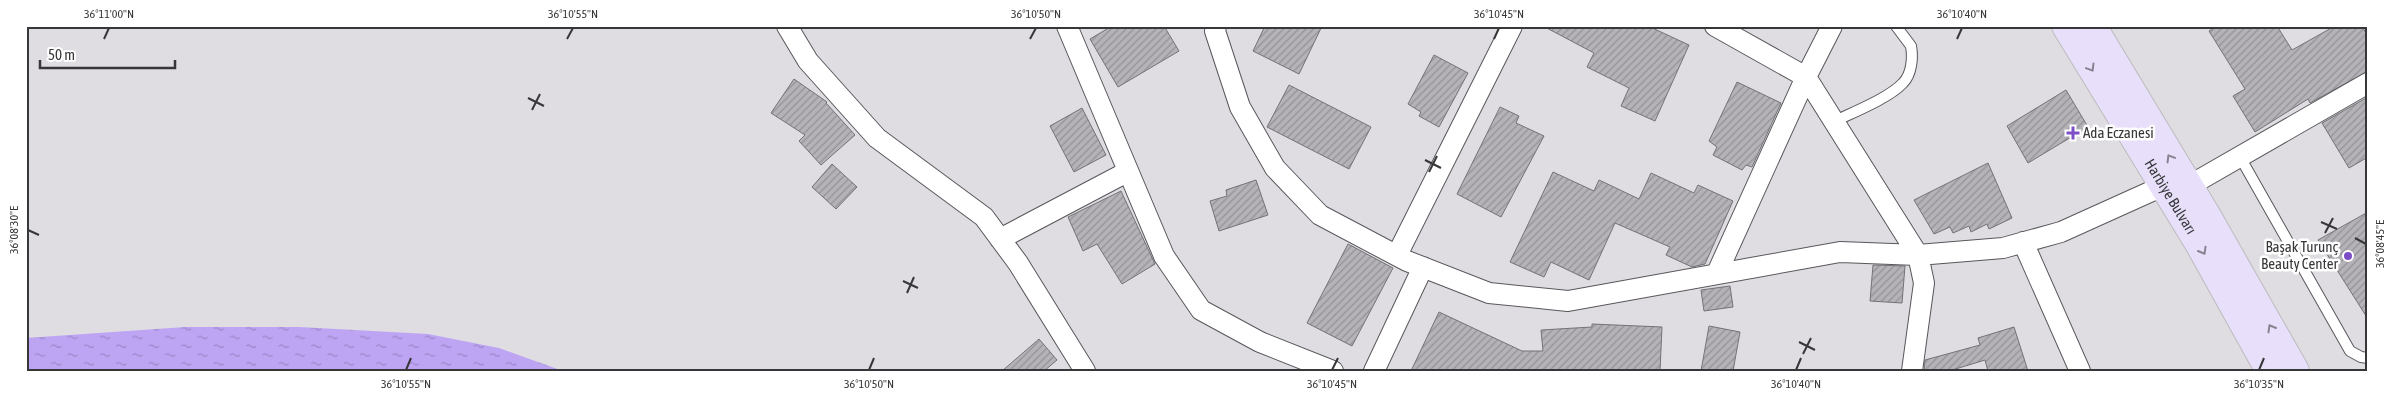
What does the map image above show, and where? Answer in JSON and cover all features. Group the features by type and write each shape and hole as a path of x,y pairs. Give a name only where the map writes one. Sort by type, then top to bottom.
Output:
{"main road":[{"name":"Harbiye Bulvarı","path":"2066,26 2175,186 2205,213 2295,371"},
{"name":"Harbiye Bulvarı","path":"2092,26 2175,186 2200,245 2270,371"}],"street":[{"path":"787,26 808,61 877,138 984,217 1018,263 1085,371"},
{"path":"1067,26 1164,256 1201,310 1260,342 1333,371"},
{"path":"1397,255 1512,26"},
{"path":"1715,26 1806,77 1918,255 1924,282 1912,371"},
{"path":"1717,273 1806,77 1832,26"},
{"path":"1212,28 1240,107 1275,168 1320,215 1397,255 1489,293 1568,301 1840,252 1918,255 2003,248 2061,232 2175,186 2240,157 2368,83"},
{"path":"1000,239 1128,172"},
{"path":"2024,242 2080,371"},
{"path":"1374,371 1423,267"}],"lane":[{"path":"1835,121 1875,101 1903,83 1910,69 1911,46 1896,26"},
{"path":"2240,157 2350,351 2368,358"}],"water":[{"path":"185,327 299,327 428,334 499,348 563,371 26,371 26,338"}],"building":[{"path":"1112,26 1164,26 1179,51 1118,87 1090,39"},
{"path":"1265,26 1322,26 1299,74 1253,51"},
{"path":"1543,26 1648,26 1689,45 1655,121 1621,106 1629,88 1587,67 1594,53"},
{"path":"2216,26 2277,26 2292,50 2335,26 2362,26 2368,37 2368,71 2310,103 2308,99 2255,132 2233,96 2245,89 2209,31"},
{"path":"1434,55 1468,73 1439,127 1419,116 1421,112 1408,104"},
{"path":"794,79 827,102 855,135 821,165 799,141 805,135 771,113"},
{"path":"1737,82 1781,103 1752,167 1746,165 1742,170 1713,155 1717,147 1709,141"},
{"path":"1289,85 1371,127 1349,169 1267,127"},
{"path":"2066,90 2088,127 2028,163 2007,126"},
{"path":"2368,97 2368,157 2349,168 2322,123"},
{"path":"1500,107 1519,116 1516,123 1544,136 1501,217 1457,194"},
{"path":"1082,108 1106,155 1074,172 1050,126"},
{"path":"1988,163 2012,218 1989,229 1987,224 1971,232 1969,226 1953,233 1950,227 1934,234 1914,200"},
{"path":"832,164 857,187 836,209 812,187"},
{"path":"1553,172 1594,191 1599,180 1639,199 1651,173 1694,193 1698,185 1733,201 1705,264 1692,267 1666,255 1670,247 1615,223 1589,280 1551,262 1544,277 1510,262"},
{"path":"1256,180 1268,215 1219,231 1210,201 1227,196 1226,190"},
{"path":"1121,191 1155,264 1122,284 1097,244 1083,251 1068,217"},
{"name":"Başak Turunç Beauty Center","path":"2368,212 2368,319 2318,240"},
{"path":"1348,244 1393,268 1352,346 1307,323"},
{"path":"1873,265 1905,266 1902,303 1870,301"},
{"path":"1730,286 1733,307 1704,311 1701,290"},
{"path":"1439,312 1522,351 1543,351 1541,330 1592,327 1592,324 1662,327 1660,371 1411,371"},
{"path":"1709,326 1740,332 1733,371 1701,371"},
{"path":"2014,327 2028,371 1988,371 1985,360 1949,371 1924,371 1925,360 1980,345 1978,338"},
{"path":"1039,339 1057,360 1044,371 1002,371"}],"place":[{"name":"Ada Eczanesi","path":"2073,133"},
{"name":"Başak Turunç Beauty Center","path":"2348,256"}]}
